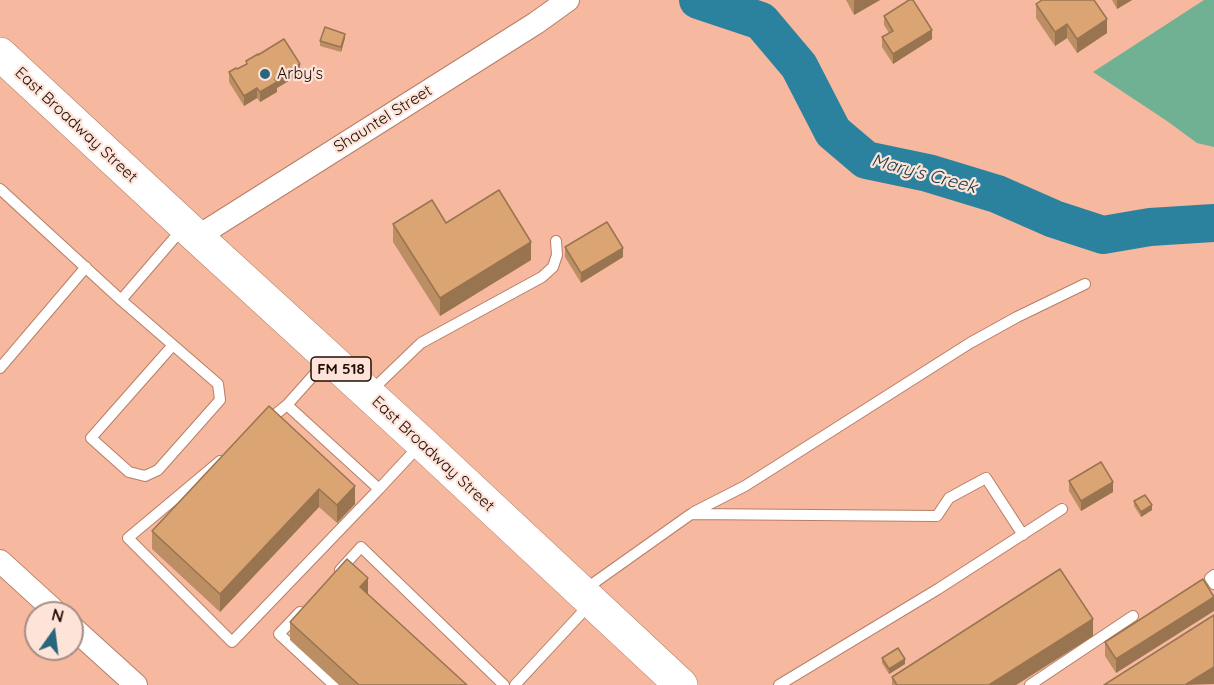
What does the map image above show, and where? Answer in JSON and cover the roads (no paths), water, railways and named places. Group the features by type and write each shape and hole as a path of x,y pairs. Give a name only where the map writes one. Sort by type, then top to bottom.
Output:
{"main road":[{"name":"East Broadway Street","path":"0,54 681,685"}],"street":[{"name":"Shauntel Street","path":"191,232 536,23 568,0"},
{"path":"0,561 44,601"},
{"path":"84,638 136,685"}],"lane":[{"path":"0,189 218,384 220,400 158,470 145,476 129,472 91,438 173,345"},
{"path":"122,300 191,232"},
{"path":"368,394 421,343 542,277 553,267 557,255 556,241"},
{"path":"0,368 86,267"},
{"path":"515,685 586,597 691,514 745,486 970,343 1085,284"},
{"path":"261,427 288,405 329,358"},
{"path":"288,405 379,489"},
{"path":"225,456 128,538 232,642 422,443"},
{"path":"691,514 937,516 949,498 986,478 1023,535"},
{"path":"779,685 938,589 1062,509"},
{"path":"328,582 361,547 504,685"},
{"path":"1214,575 1210,578 1214,584"},
{"path":"304,608 279,634 334,685"},
{"path":"1030,685 1133,616"}],"waterway":[{"name":"Mary's Creek","path":"698,0 761,21 799,66 833,132 866,160 928,173 997,194 1054,219 1103,235 1150,227 1214,223"}],"place":[{"name":"Arby's","path":"265,74"}]}
